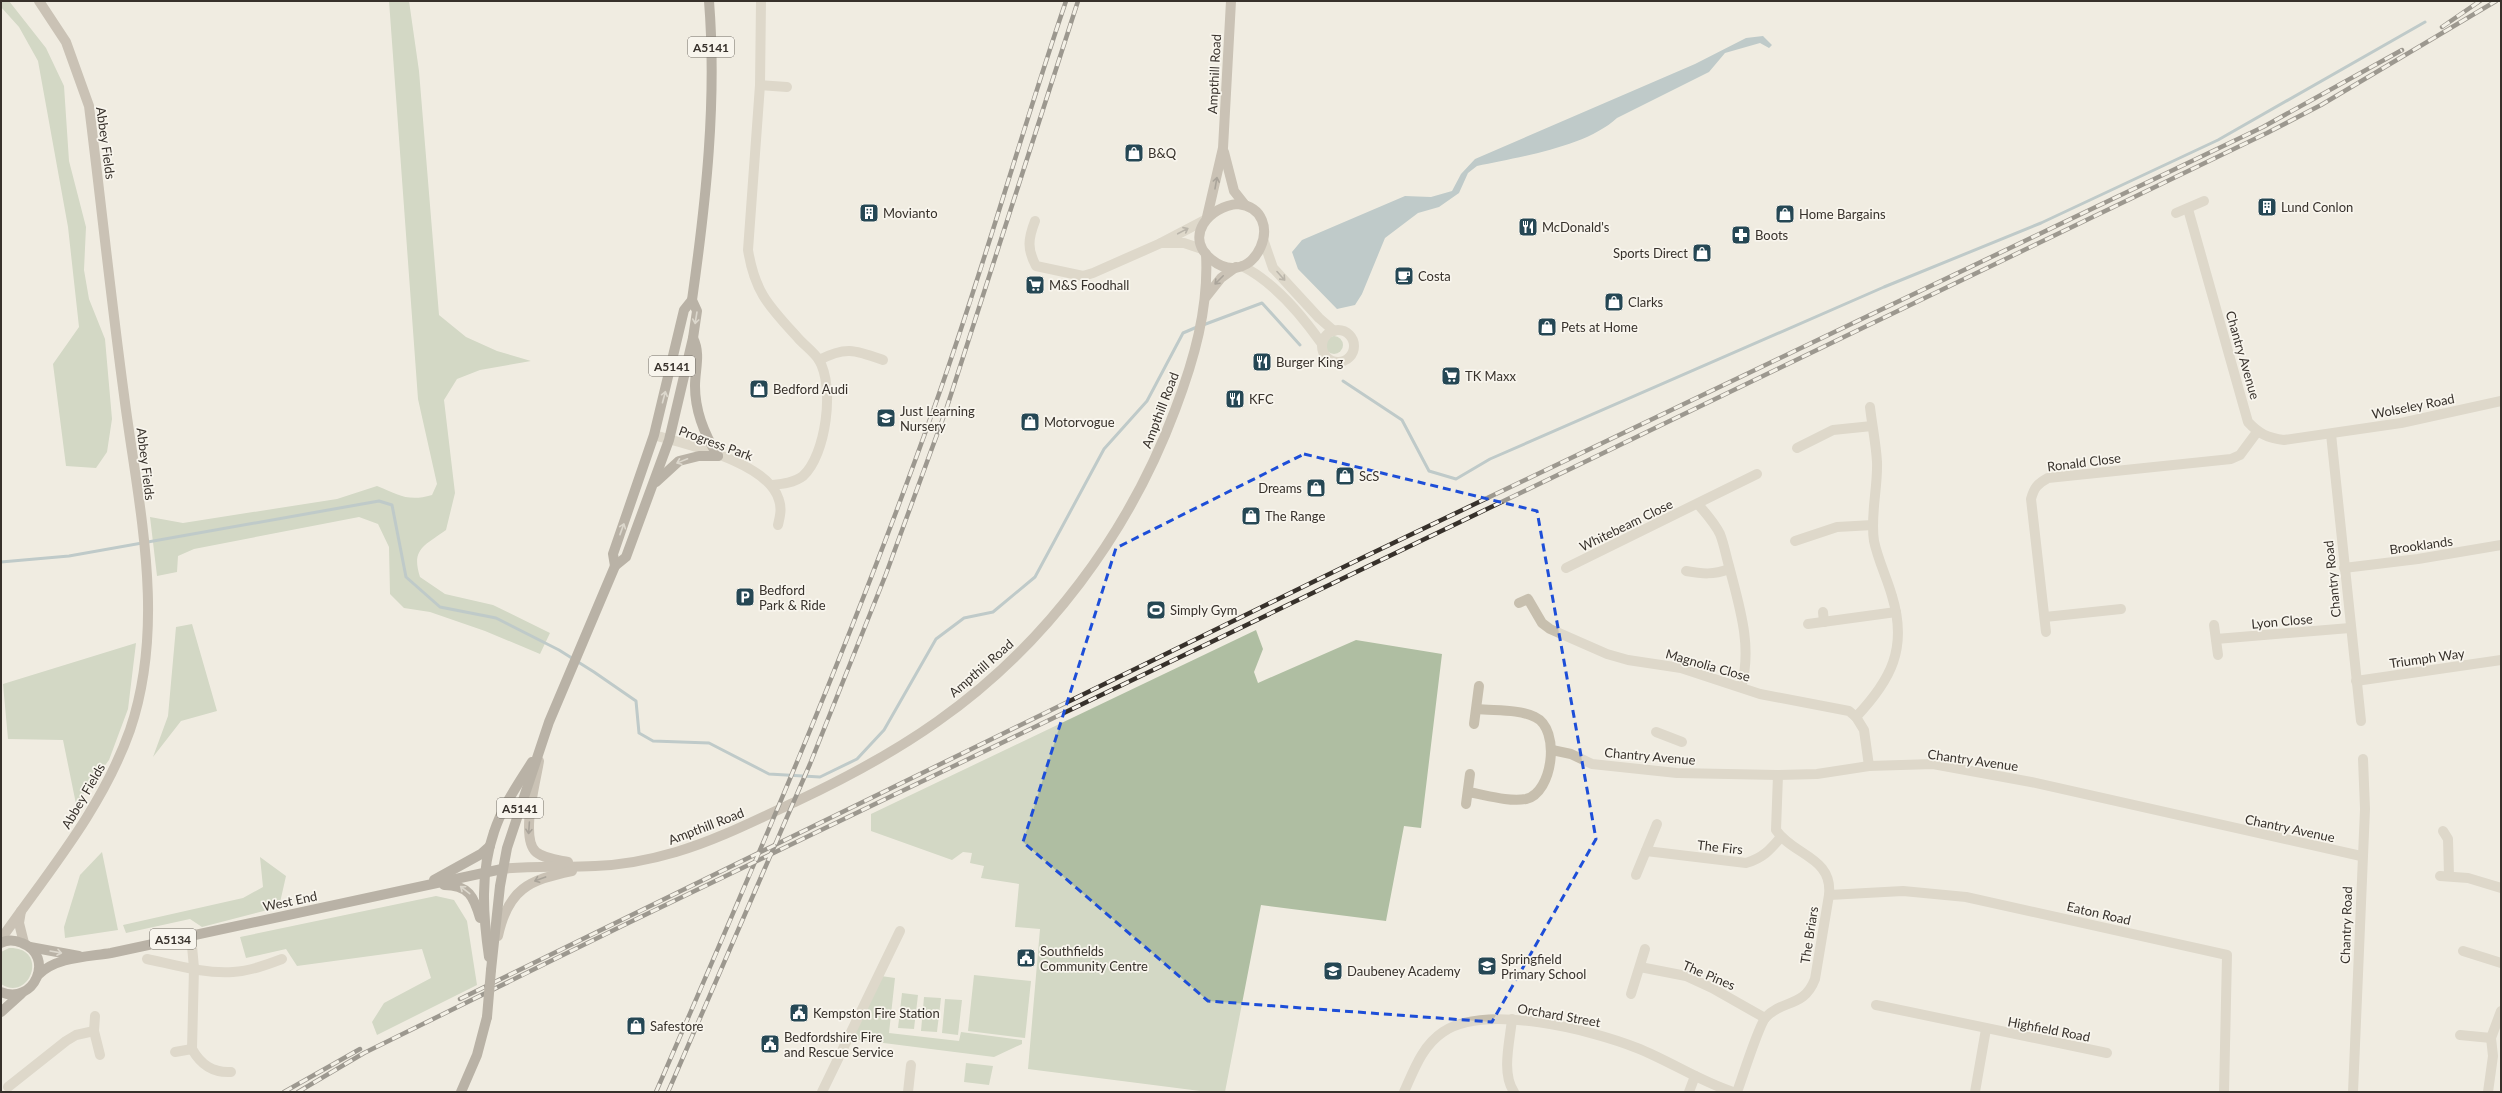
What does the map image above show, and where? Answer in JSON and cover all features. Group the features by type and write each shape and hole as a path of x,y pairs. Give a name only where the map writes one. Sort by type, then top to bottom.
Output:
{"main road":[{"name":"Abbey Fields","path":"1,939 96,804 110,777 129,732 138,700 148,639 146,562 89,106 66,42 39,1"},
{"name":"A5141","path":"461,1092 478,1055 487,1016 502,869 540,748 565,681 615,566 626,557 655,483 669,440 693,338 697,312 692,300 709,163 712,93 709,1"},
{"name":"Ampthill Road","path":"1206,218 1223,148 1230,1"},
{"name":"Ampthill Road","path":"1223,148 1234,191 1245,205"},
{"path":"1245,205 1255,212 1263,224 1264,242 1254,258 1239,266 1218,264 1204,252 1200,234 1206,218 1225,206 1245,205"},
{"name":"Ampthill Road","path":"502,869 530,866 592,867 628,864 676,852 731,831 815,793 869,764 919,734 958,706 999,672 1020,652 1065,602 1113,536 1160,448 1179,400 1199,332 1206,297 1204,252"},
{"name":"Ampthill Road","path":"1206,297 1221,278 1239,266"},
{"name":"A5141","path":"615,566 613,554 654,435 684,310 692,300"},
{"path":"693,338 698,348 695,386 698,415 707,440 718,456"},
{"path":"655,483 679,461 699,456 718,456"},
{"path":"540,748 528,831 531,846 544,856 592,867"},
{"path":"491,970 486,938 483,894 490,846 501,816 540,748"},
{"path":"426,885 481,854 490,846"},
{"name":"Ampthill Road","path":"491,970 503,915 506,908 523,888 543,877 592,867"},
{"name":"West End","path":"38,976 50,965 82,956 111,953 486,871 502,869"},
{"path":"426,885 458,885 472,896 486,938"},
{"path":"21,911 19,923 27,945 39,960 38,976"},
{"name":"A5134","path":"1,942 10,940 27,945"},
{"name":"West End","path":"27,945 82,956"},
{"name":"A5134","path":"1,1012 21,994 30,989 38,976"},
{"path":"1,992 21,994"}],"street":[{"path":"761,1 760,85 748,250 752,274 761,294 775,313 819,360 828,392 826,420 819,449 811,467 802,477 771,486"},
{"path":"760,85 787,87"},
{"path":"2176,213 2204,201"},
{"name":"Chantry Avenue","path":"2188,209 2248,422 2257,432"},
{"path":"1035,221 1028,239 1029,254 1036,266 1083,276 1161,243 1206,218"},
{"path":"1239,266 1261,276 1309,325 1322,344 1323,353 1329,360 1338,363 1351,358 1355,349 1354,340 1348,333 1334,330 1319,318 1273,268 1264,242"},
{"path":"1161,243 1184,243 1204,252"},
{"path":"1322,344 1326,336 1334,330"},
{"path":"819,360 837,351 849,350 883,360"},
{"name":"Wolseley Road","path":"2330,434 2401,423 2501,401"},
{"path":"1869,766 1864,730 1856,717 1874,698 1891,671 1898,643 1896,612 1874,541 1873,525 1877,460 1870,407"},
{"path":"1796,448 1833,430 1872,426"},
{"path":"2257,432 2269,438 2284,440 2330,434"},
{"name":"Ronald Close","path":"2046,632 2031,500 2034,488 2040,482 2048,478 2231,459 2240,455 2257,432"},
{"name":"Chantry Road","path":"2330,434 2361,721"},
{"name":"Progress Park","path":"654,435 718,456 759,474 771,486 779,499 781,512 778,525"},
{"name":"Whitebeam Close","path":"1566,568 1757,474"},
{"path":"1698,504 1713,520 1720,535 1737,595 1747,655 1746,670 1741,687"},
{"path":"1795,541 1837,527 1873,525"},
{"name":"Brooklands","path":"2344,568 2418,560 2501,545"},
{"path":"1686,570 1705,575 1715,574 1729,568"},
{"name":"Magnolia Close","path":"1519,603 1528,598 1538,618 1550,629 1607,654 1681,668 1788,701 1840,708 1856,717"},
{"path":"2045,617 2121,609"},
{"path":"1808,624 1824,617 1896,612"},
{"path":"2214,625 2218,655"},
{"name":"Lyon Close","path":"2216,639 2350,628"},
{"name":"Triumph Way","path":"2356,681 2501,660"},
{"path":"1474,724 1479,686"},
{"path":"1468,792 1515,799 1527,798 1536,794 1542,787 1546,777 1552,750 1550,735 1544,724 1535,717 1477,709"},
{"path":"1656,732 1682,742"},
{"name":"Chantry Avenue","path":"1552,750 1571,754 1592,764 1677,773 1778,775 1817,774 1869,766 1933,764 2031,782 2361,856"},
{"name":"Chantry Road","path":"2353,1092 2361,856 2365,809 2363,759"},
{"path":"1466,804 1470,774"},
{"path":"1778,775 1776,830 1781,837"},
{"path":"1636,875 1657,824"},
{"path":"2449,835 2445,876 2468,878 2501,888"},
{"name":"The Firs","path":"1646,851 1746,863 1759,859 1769,852 1781,837"},
{"name":"The Briars","path":"1765,1018 1775,1010 1800,1000 1810,992 1816,973 1830,884 1823,867 1781,837"},
{"name":"Eaton Road","path":"1829,895 1903,891 1966,897 2227,954 2224,1092"},
{"path":"822,1092 900,931"},
{"path":"191,935 194,968 192,1049 196,1057 211,1069 221,1073 231,1072"},
{"path":"1631,994 1645,949"},
{"path":"2463,951 2501,962"},
{"path":"147,959 215,972 234,972 258,968 282,959"},
{"name":"The Pines","path":"1640,967 1686,976 1712,988 1765,1018"},
{"name":"Highfield Road","path":"1876,1005 2107,1054"},
{"path":"2488,1092 2493,1056 2491,1038 2501,1011"},
{"path":"95,1016 94,1031 100,1055"},
{"path":"1737,1092 1765,1018"},
{"path":"1512,1019 1508,1072 1510,1086 1514,1092"},
{"name":"Orchard Street","path":"1404,1092 1420,1058 1431,1043 1444,1031 1467,1022 1512,1019 1604,1036 1636,1048 1733,1092"},
{"path":"1975,1092 1986,1029"},
{"path":"1,1079 10,1090 66,1041 76,1035 94,1031"},
{"path":"2460,1035 2491,1038"},
{"path":"175,1052 192,1049"},
{"path":"908,1092 911,1065"},
{"path":"1689,1092 1695,1076"}],"highlighted area":[{"path":"1304,454 1537,511 1596,839 1492,1022 1208,1001 1023,842 1116,548"}],"green space":[{"path":"1,1 9,1 46,48 64,86 69,161 86,227 84,270 89,299 105,339 112,419 107,452 96,468 66,466 53,364 79,327 68,227 38,61 19,27 1,7"},
{"path":"389,1 409,1 419,71 439,315 466,337 497,351 531,361 480,370 457,379 444,400 455,493 446,530 421,549 418,554 417,560 420,577 445,594 493,605 550,633 540,654 485,631 430,612 404,608 390,594 389,547 378,524 359,517 194,549 178,556 177,572 157,576 150,517 183,523 337,499 377,486 398,495 416,498 432,495 437,484 418,399"},
{"path":"1334,336 1340,339 1343,345 1340,351 1334,354 1328,351 1325,345 1328,339"},
{"path":"192,624 217,711 181,721 153,757 168,716 176,627"},
{"path":"1256,630 1263,649 1254,672 1258,683 1356,640 1442,654 1421,828 1404,826 1386,921 1261,905 1225,1092 1208,1092 1028,1069 1040,929 1015,927 1019,884 981,878 984,866 970,863 972,853 963,852 952,860 871,831 871,814"},
{"path":"136,643 128,709 109,760 76,804 63,740 8,739 3,684"},
{"path":"102,852 118,930 65,938 64,927 80,875"},
{"path":"260,857 286,876 279,907 202,927 190,919 126,933 123,925 243,898 263,887"},
{"path":"436,896 454,900 467,921 477,985 377,1035 372,1022 384,1003 431,978 422,949 297,966 286,949 246,958 240,937"},
{"path":"9,948 22,950 29,956 32,964 31,973 27,981 20,986 11,988 1,984 1,952"},
{"path":"974,975 1031,981 1025,1038 968,1031"},
{"path":"881,976 895,978 889,1033 959,1041 961,1032 1022,1040 1022,1044 994,1057 852,1039"},
{"path":"902,993 918,995 914,1029 898,1028"},
{"path":"924,997 941,998 937,1032 921,1031"},
{"path":"945,999 962,1000 958,1035 942,1033"},
{"path":"966,1063 993,1066 989,1085 964,1082"}],"water":[{"path":"1763,36 1772,45 1769,48 1760,43 1725,53 1709,72 1617,118 1604,128 1588,136 1551,150 1477,166 1468,173 1459,193 1439,207 1418,213 1385,238 1362,294 1355,305 1337,309 1298,269 1292,252 1302,240 1405,196 1431,197 1452,191 1461,174 1475,159 1695,64 1746,38"}],"waterway":[{"path":"1343,381 1402,420 1429,471 1456,479 1490,459 1884,287 2041,223 2218,140 2425,22"},
{"path":"1203,325 1262,303 1300,345"},
{"path":"1,562 69,556 379,501 392,505 406,577 440,607 496,618 559,650 594,672 636,701 639,733 653,741 709,743 769,774 820,777 857,759 884,730 936,639 964,618 993,612 1035,577 1104,449 1147,401 1183,333 1197,327"}],"railway":[{"path":"656,1092 801,752 903,495 952,358 1066,1"},
{"path":"668,1092 810,764 886,574 946,410 1078,1"},
{"path":"2442,27 2480,1"},
{"path":"298,1092 364,1053 622,926 2267,133 2321,105 2496,1"},
{"path":"460,999 1364,557 2263,127 2402,50"},
{"path":"284,1092 360,1049"}],"place":[{"name":"B&Q","path":"1134,153"},
{"name":"Lund Conlon","path":"2267,207"},
{"name":"Movianto","path":"869,213"},
{"name":"Home Bargains","path":"1785,214"},
{"name":"McDonald's","path":"1528,227"},
{"name":"Boots","path":"1741,235"},
{"name":"Sports Direct","path":"1702,253"},
{"name":"Costa","path":"1404,276"},
{"name":"M&S Foodhall","path":"1035,285"},
{"name":"Clarks","path":"1614,302"},
{"name":"Pets at Home","path":"1547,327"},
{"name":"Burger King","path":"1262,362"},
{"name":"TK Maxx","path":"1451,376"},
{"name":"Bedford Audi","path":"759,389"},
{"name":"KFC","path":"1235,399"},
{"name":"Just Learning Nursery","path":"886,418"},
{"name":"Motorvogue","path":"1030,422"},
{"name":"ScS","path":"1345,476"},
{"name":"Dreams","path":"1316,488"},
{"name":"The Range","path":"1251,516"},
{"name":"Bedford Park & Ride","path":"745,597"},
{"name":"Simply Gym","path":"1156,610"},
{"name":"Southfields Community Centre","path":"1026,958"},
{"name":"Springfield Primary School","path":"1487,966"},
{"name":"Daubeney Academy","path":"1333,971"},
{"name":"Kempston Fire Station","path":"799,1013"},
{"name":"Safestore","path":"636,1026"},
{"name":"Bedfordshire Fire and Rescue Service","path":"770,1044"}]}
